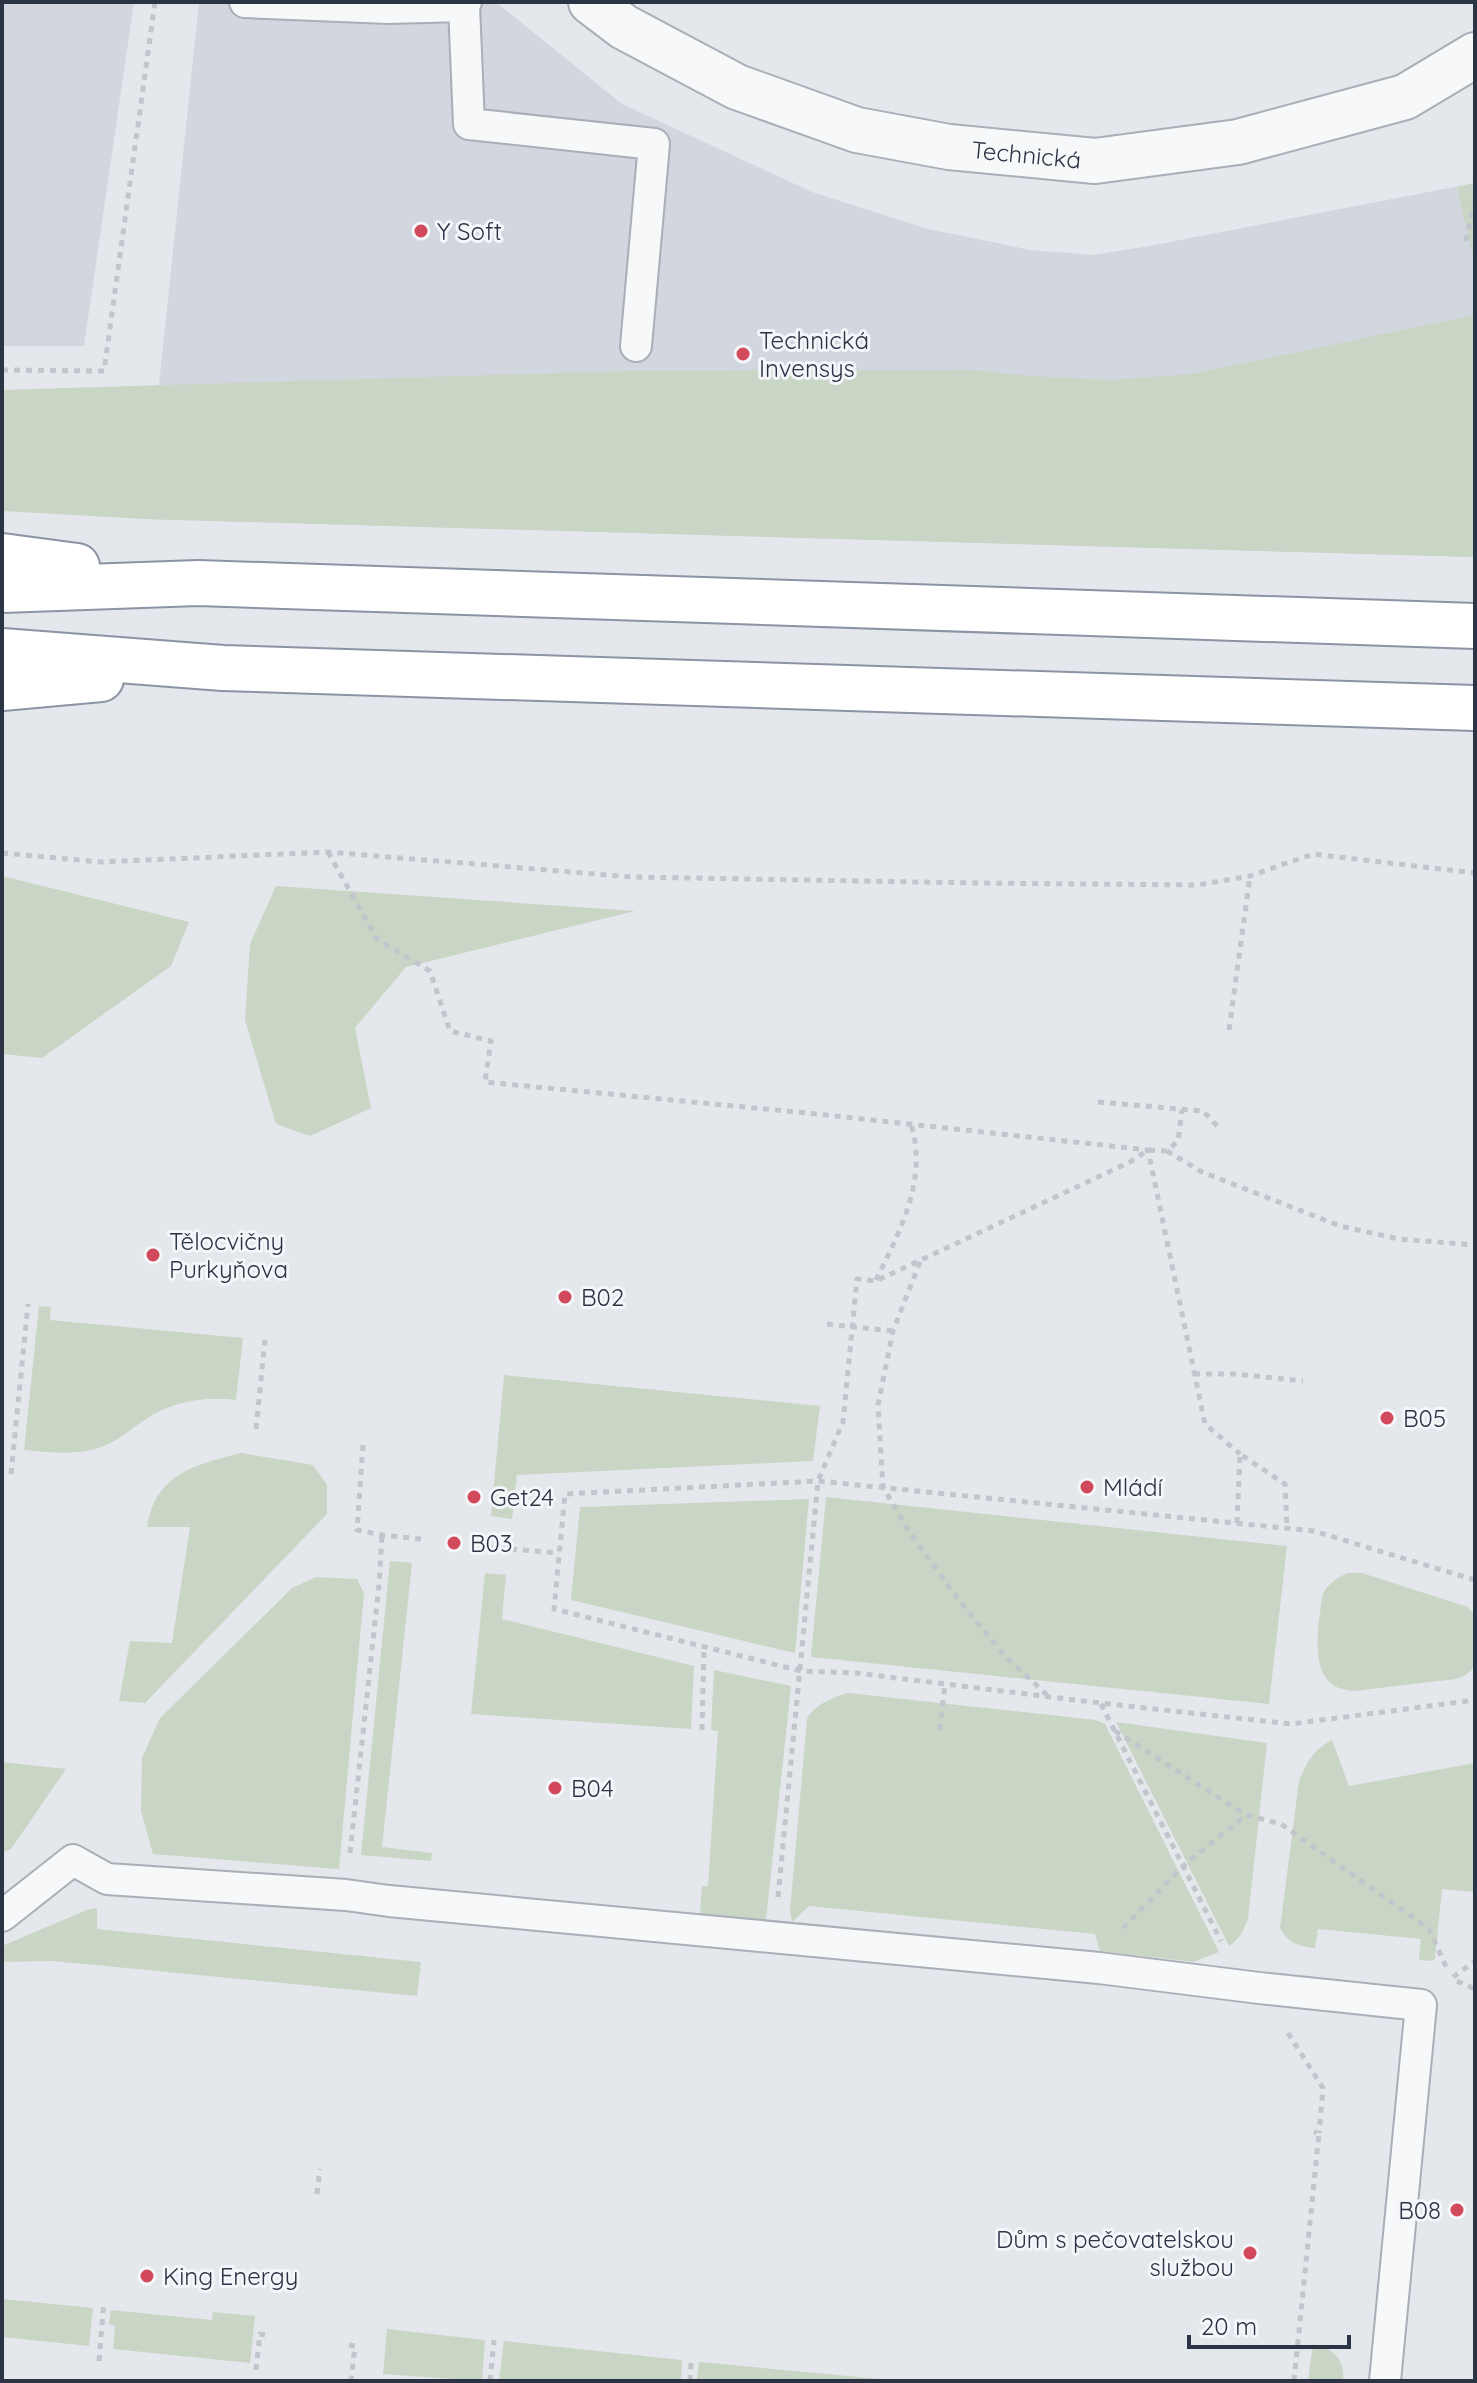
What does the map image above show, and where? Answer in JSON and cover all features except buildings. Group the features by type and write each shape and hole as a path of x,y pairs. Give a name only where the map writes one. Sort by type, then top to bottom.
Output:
{"highway":[{"path":"2,556 198,583"},
{"path":"2,590 198,583 1475,626"},
{"path":"2,651 223,668 1475,708"},
{"path":"2,688 223,668"}],"street":[{"name":"Technická","path":"591,2 624,27 737,87 857,130 949,147 1095,161 1238,142 1405,97 1475,56"}],"lane":[{"path":"245,2 388,8 465,4 469,124 654,144 636,346"},
{"path":"2,1916 73,1860 107,1879 346,1895 1099,1968 1421,2005 1385,2381"}],"path":[{"path":"2,370 104,371 155,2"},
{"path":"1466,241 1475,199"},
{"path":"2,853 101,862 328,852 632,877 1198,885 1250,876 1313,854 1475,873"},
{"path":"328,852 377,939 430,971 450,1031 491,1041 485,1082 1167,1151 1202,1172 1340,1226 1399,1239 1475,1245"},
{"path":"1229,1030 1250,876"},
{"path":"1098,1102 1203,1111 1219,1128"},
{"path":"1167,1151 1178,1141 1182,1110"},
{"path":"876,1281 903,1225 917,1177 916,1143 911,1124"},
{"path":"773,1938 818,1481 843,1422 857,1279 876,1281 1130,1162 1148,1150"},
{"path":"1148,1150 1205,1424 1240,1454 1285,1484 1287,1528"},
{"path":"921,1260 893,1331 878,1405 883,1487 908,1530 961,1603 1007,1658 1048,1696"},
{"path":"11,1474 28,1304"},
{"path":"827,1324 893,1331"},
{"path":"256,1429 265,1340"},
{"path":"1194,1374 1236,1374 1303,1381"},
{"path":"363,1445 357,1530 421,1539"},
{"path":"1237,1523 1240,1454"},
{"path":"1475,1580 1314,1531 818,1481 565,1494 554,1609 801,1671 856,1673 1291,1724 1475,1700"},
{"path":"350,1854 382,1535"},
{"path":"487,1547 559,1553"},
{"path":"702,1730 704,1648"},
{"path":"940,1730 945,1683"},
{"path":"1100,1703 1225,1948 1259,1988"},
{"path":"1114,1731 1246,1815 1281,1824 1429,1929 1452,1979 1475,1989"},
{"path":"1099,1968 1103,1949 1183,1866 1246,1815"},
{"path":"1294,2381 1323,2088"},
{"path":"317,2194 320,2169"},
{"path":"99,2361 104,2301"},
{"path":"256,2370 260,2334 265,2335"},
{"path":"490,2381 494,2340"},
{"path":"349,2345 355,2346 351,2381"},
{"path":"690,2381 691,2361"}],"shaded area":[{"path":"2,2 134,2 84,346 2,346"},
{"path":"199,2 496,2 622,104 812,192 928,229 1031,250 1093,255 1475,183 1475,557 145,519"}],"green space":[{"path":"1475,183 1475,265 1457,187"},
{"path":"1475,315 1475,557 145,519 2,511 2,390 626,371 974,370 1111,380 1192,374"},
{"path":"2,876 189,922 171,966 42,1058 2,1054"},
{"path":"276,886 635,911 406,967 355,1028 371,1108 310,1136 276,1124 245,1020 250,944"},
{"path":"39,1306 51,1307 50,1320 243,1338 236,1400 213,1399 178,1404 156,1413 111,1443 89,1450 61,1453 24,1450"},
{"path":"504,1375 820,1406 813,1461 517,1475 512,1519 491,1516"},
{"path":"241,1453 313,1465 327,1485 327,1514 145,1703 119,1701 130,1641 172,1643 190,1527 147,1527 159,1494 180,1474 193,1467"},
{"path":"826,1497 1287,1546 1269,1704 811,1657"},
{"path":"809,1499 795,1653 571,1600 580,1507"},
{"path":"390,1561 412,1563 382,1847 432,1853 431,1861 361,1855"},
{"path":"485,1573 506,1575 502,1619 694,1666 691,1729 471,1714"},
{"path":"1347,1573 1362,1573 1468,1607 1475,1615 1473,1668 1456,1679 1354,1691 1338,1688 1327,1680 1318,1655 1322,1596 1329,1585"},
{"path":"316,1577 357,1579 364,1593 339,1869 153,1854 141,1811 142,1758 160,1718 292,1588"},
{"path":"714,1670 791,1686 766,1920 700,1914 702,1886 708,1886 718,1731 711,1730"},
{"path":"848,1693 1096,1720 1105,1724 1219,1952 1193,1962 1100,1951 1095,1934 809,1906 792,1922 790,1911 807,1719 830,1699"},
{"path":"1116,1722 1267,1743 1248,1919 1239,1938 1229,1946"},
{"path":"1332,1740 1349,1786 1475,1763 1475,1892 1442,1889 1435,1959 1432,1961 1419,1960 1421,1939 1318,1929 1315,1948 1294,1943 1280,1928 1299,1781 1311,1757"},
{"path":"2,1762 66,1769 11,1849 2,1853"},
{"path":"97,1908 97,1929 421,1962 417,1996 53,1961 2,1962 2,1946"},
{"path":"2,2299 93,2308 89,2346 2,2337"},
{"path":"111,2310 212,2320 213,2312 255,2316 250,2363 113,2349 115,2326 109,2324"},
{"path":"387,2329 485,2340 482,2381 383,2374"},
{"path":"504,2341 682,2360 681,2381 499,2381"},
{"path":"1313,2344 1337,2356 1343,2381 1308,2381"},
{"path":"699,2362 880,2379 880,2381 697,2381"}],"place":[{"name":"Y Soft","path":"421,231"},
{"name":"Technická Invensys","path":"743,354"},
{"name":"Tělocvičny Purkyňova","path":"153,1255"},
{"name":"B02","path":"565,1297"},
{"name":"B05","path":"1387,1418"},
{"name":"Mládí","path":"1087,1487"},
{"name":"Get24","path":"474,1497"},
{"name":"B03","path":"454,1543"},
{"name":"B04","path":"555,1788"},
{"name":"B08","path":"1457,2210"},
{"name":"Dům s pečovatelskou službou","path":"1250,2253"},
{"name":"King Energy","path":"147,2276"}]}
